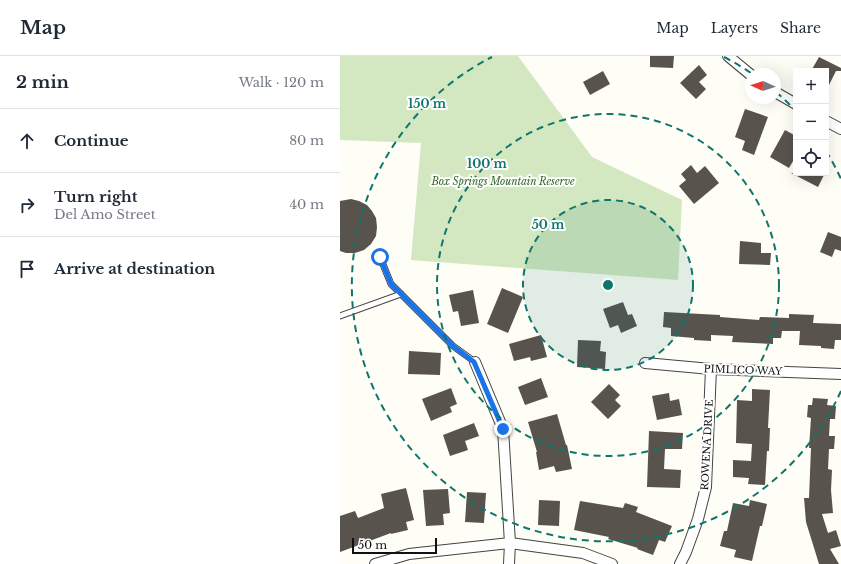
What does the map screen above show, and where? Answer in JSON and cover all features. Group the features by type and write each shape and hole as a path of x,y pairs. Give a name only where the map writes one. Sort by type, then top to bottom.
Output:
{"street":[{"path":"728,56 745,70"},
{"path":"781,95 793,102"},
{"path":"829,123 841,129"},
{"path":"474,362 503,429 510,543 509,564"},
{"name":"PIMLICO WAY","path":"645,363 711,369 841,374"},
{"name":"ROWENA DRIVE","path":"680,564 698,519 706,487 711,369"},
{"path":"375,564 409,554 510,543 583,553 612,564"}],"lane":[{"path":"380,257 391,284 453,346 474,362"},
{"path":"340,316 401,294"}],"green space":[{"name":"Box Springs Mountain Reserve","path":"340,56 518,56 592,157 682,200 678,280 411,260 421,143 340,140"}],"building":[{"path":"650,56 674,56 673,68 650,67"},
{"path":"819,57 841,68 841,71 836,71 829,85 829,68 813,68"},
{"path":"699,65 707,75 699,82 706,89 696,99 680,83"},
{"path":"603,71 610,84 590,95 583,82"},
{"path":"745,109 768,117 754,155 742,150 745,141 735,137"},
{"path":"785,130 793,134 793,161 789,168 770,157"},
{"path":"691,165 697,173 705,166 719,183 694,204 679,186 686,180 681,174"},
{"path":"797,176 824,176 818,187"},
{"path":"351,199 367,205 376,218 377,227 376,236 371,244 364,250 355,253 346,253 340,251 340,201"},
{"path":"828,232 841,237 841,251 835,249 832,257 820,252"},
{"path":"740,241 761,243 761,253 771,253 770,265 739,264"},
{"path":"502,288 523,297 508,333 487,324"},
{"path":"473,290 479,323 461,326 458,311 453,312 449,295"},
{"path":"623,302 628,315 632,314 637,326 621,333 618,325 610,328 603,309"},
{"path":"664,312 720,315 720,317 759,320 760,317 789,318 789,314 814,315 813,323 841,324 841,340 835,340 834,349 821,348 821,346 799,345 800,331 782,331 781,338 773,338 773,344 732,342 733,336 711,335 711,341 694,340 694,338 671,336 671,328 663,327"},
{"path":"541,335 547,357 531,361 530,357 514,361 509,344"},
{"path":"578,340 601,341 600,351 606,352 605,369 577,367"},
{"path":"409,351 441,353 440,375 408,374"},
{"path":"541,378 548,397 525,405 518,387"},
{"path":"609,384 620,395 615,400 621,406 608,419 591,402"},
{"path":"451,388 457,404 450,407 452,412 431,421 422,399"},
{"path":"752,389 770,390 768,428 770,428 769,451 767,451 765,485 748,484 749,478 733,477 733,460 751,461 752,444 736,443 737,400 752,401"},
{"path":"669,393 670,401 679,399 682,415 657,420 652,396"},
{"path":"813,398 828,399 827,405 836,406 835,419 830,419 829,436 835,436 834,449 829,449 828,469 832,470 831,490 833,513 822,514 828,533 836,530 841,546 830,549 839,564 819,564 806,522 804,498 809,498 811,448 809,448 811,418 807,417 808,405 812,405"},
{"path":"557,414 567,445 572,469 556,472 554,466 539,470 537,452 528,422"},
{"path":"474,423 479,436 465,441 468,450 450,456 443,435"},
{"path":"649,431 683,433 682,449 665,449 664,469 681,470 680,488 647,487"},
{"path":"406,488 414,520 406,522 408,530 391,533 340,552 340,516 355,511 358,518 384,508 381,494"},
{"path":"448,489 450,513 443,514 444,525 426,526 423,490"},
{"path":"467,492 486,493 484,523 465,522"},
{"path":"539,500 560,501 559,526 538,525"},
{"path":"750,500 767,504 752,561 734,557 736,550 720,546 724,531 727,531 733,503 749,506"},
{"path":"580,501 623,508 625,503 638,507 636,512 672,526 665,542 659,540 653,555 637,549 638,548 608,539 609,537 574,530"}],"route":[{"path":"380,257 391,284 453,346 474,362 503,429"}]}
